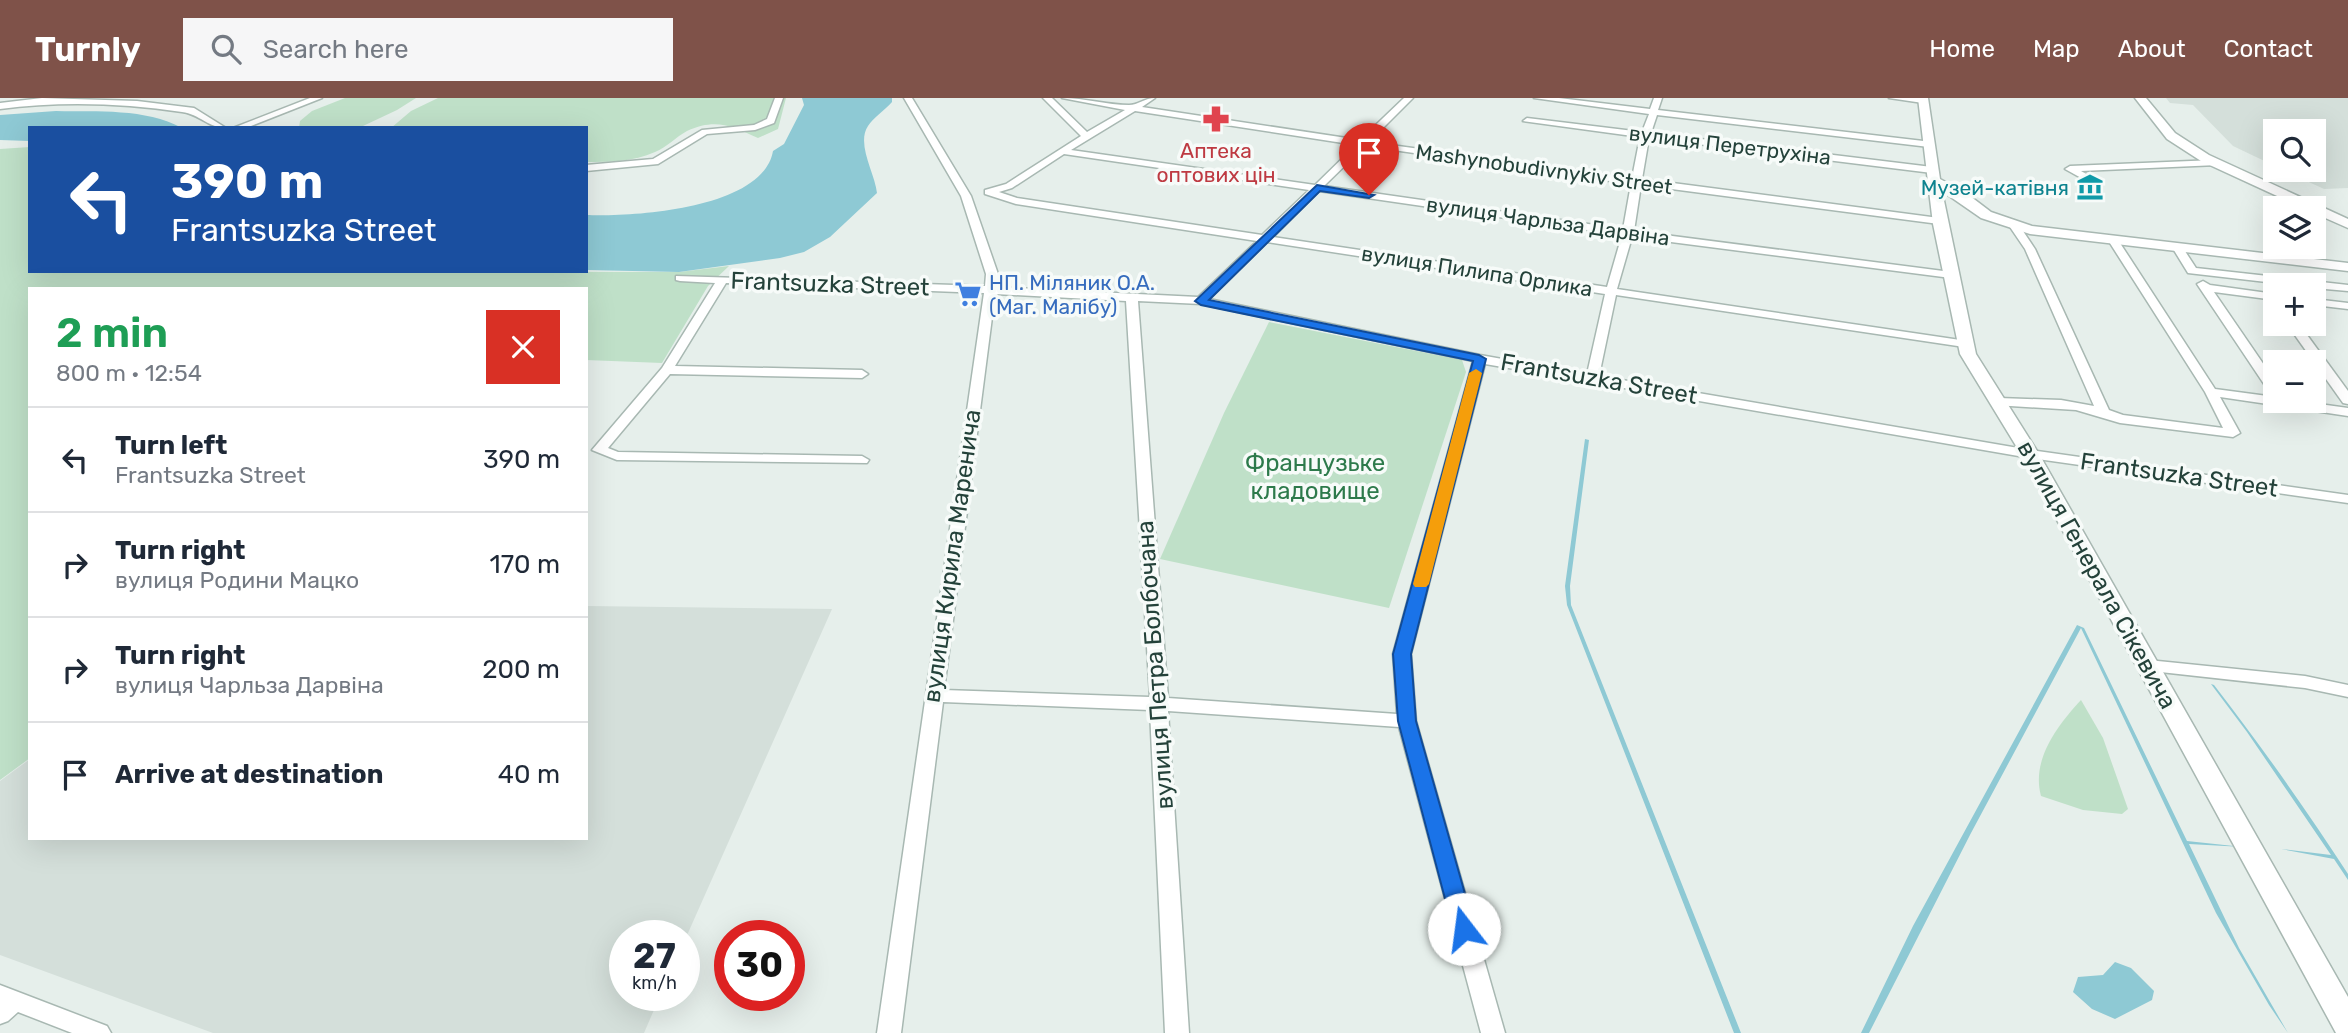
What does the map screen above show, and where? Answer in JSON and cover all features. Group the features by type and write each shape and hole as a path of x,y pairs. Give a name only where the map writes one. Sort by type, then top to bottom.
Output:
{"street":[{"path":"38,102 52,98"},
{"path":"242,126 318,98"},
{"path":"588,168 655,162 705,132 755,127 771,121 779,98"},
{"name":"вулиця Кирила Маренича","path":"889,1033 992,274 966,195 908,98"},
{"path":"1048,98 1086,136"},
{"name":"Mashynobudivnykiv Street","path":"1066,98 1362,144 1939,220"},
{"path":"966,195 1009,186 1151,98"},
{"path":"1201,301 1409,98"},
{"path":"1538,98 1929,144"},
{"path":"1592,378 1611,291 1628,233 1635,181 1658,98"},
{"path":"1893,98 1923,100"},
{"path":"2140,98 2171,136 2215,163 2348,224"},
{"name":"вулиця Генерала Сікевича","path":"1923,100 1939,220 1968,354 2031,454 2348,1026"},
{"path":"0,106 38,102 148,104 194,111 219,126"},
{"name":"вулиця Перетрухіна","path":"1527,121 1933,175"},
{"name":"вулиця Чарльза Дарвіна","path":"1062,151 1628,233 1951,275"},
{"path":"2092,181 2070,170 2215,163"},
{"path":"1933,175 1986,215 2015,227 2348,267"},
{"name":"вулиця Пилипа Орлика","path":"988,192 1016,201 1966,345"},
{"path":"2015,227 2030,249 2103,411"},
{"path":"1998,402 2050,403 2103,411 2120,419 2233,433 2211,392 2113,240"},
{"path":"2177,247 2263,373"},
{"path":"2192,271 2348,288"},
{"name":"Frantsuzka Street","path":"681,278 1201,301 1479,359 2031,454 2348,499"},
{"path":"722,280 667,370 599,450 617,456 862,460"},
{"path":"2206,288 2263,296"},
{"name":"вулиця Петра Болбочана","path":"1132,298 1159,704 1177,1033"},
{"path":"2326,303 2348,306"},
{"path":"2302,336 2348,400"},
{"path":"1479,359 1402,654 1407,721 1493,1033"},
{"path":"667,370 862,374"},
{"path":"2211,392 2263,399"},
{"path":"2326,409 2348,412"},
{"path":"2148,666 2305,682 2348,691"},
{"path":"933,696 1159,704 1407,721"},
{"path":"5,1004 99,1033"}],"shaded area":[{"path":"2166,98 2348,98 2348,188 2324,189 2309,182 2326,182 2326,119 2263,119 2263,160 2233,146 2193,105 2170,103"},
{"path":"588,606 832,609 694,920 609,920 609,1011 654,1011 644,1033 213,1033 0,955 0,781 28,760 28,840 588,840"}],"green space":[{"path":"345,98 416,98 363,126 299,126 300,121 312,111"},
{"path":"438,98 786,98 778,129 758,138 731,127 707,125 687,131 647,155 621,161 588,162 588,126 393,126 411,111"},
{"path":"28,147 28,273 588,273 679,272 729,266 708,286 662,363 588,360 588,287 28,287 28,759 0,780 0,149"},
{"name":"Французьке кладовище","path":"1269,322 1462,360 1466,372 1389,608 1160,559 1224,413"},
{"path":"2081,700 2103,738 2128,809 2122,814 2083,810 2041,796 2039,782 2043,756 2064,720"}],"water":[{"path":"802,98 892,98 892,102 870,123 865,133 865,150 877,193 830,237 804,252 780,258 679,272 588,270 588,215 634,214 693,206 746,186 764,170 773,151 784,144 804,105"},
{"path":"56,111 105,112 153,117 177,126 28,126 28,141 0,140 0,115"},
{"path":"1585,439 1589,440 1570,586 1571,605 1741,1033 1734,1033 1567,605 1565,586"},
{"path":"2077,625 2084,628 2187,841 2243,847 2189,844 2239,948 2288,1033 2216,913 2081,628 1971,833 1869,1033 1861,1033 1913,926"},
{"path":"2211,684 2232,708 2300,802 2348,874 2348,880 2334,859 2281,849 2331,855"},
{"path":"2115,962 2131,968 2154,991 2152,1000 2115,1019 2092,1009 2073,992 2078,977 2103,975"}],"slow traffic":[{"path":"1421,584 1476,373"}],"place":[{"name":"Аптека оптових цін","path":"1216,119"},
{"name":"Музей-катівня","path":"2090,187"},
{"name":"НП. Міляник О.А. (Маг. Малібу)","path":"968,294"}],"route":[{"path":"1369,195 1317,188 1201,301 1479,359 1402,654 1407,721 1464,929"}]}
